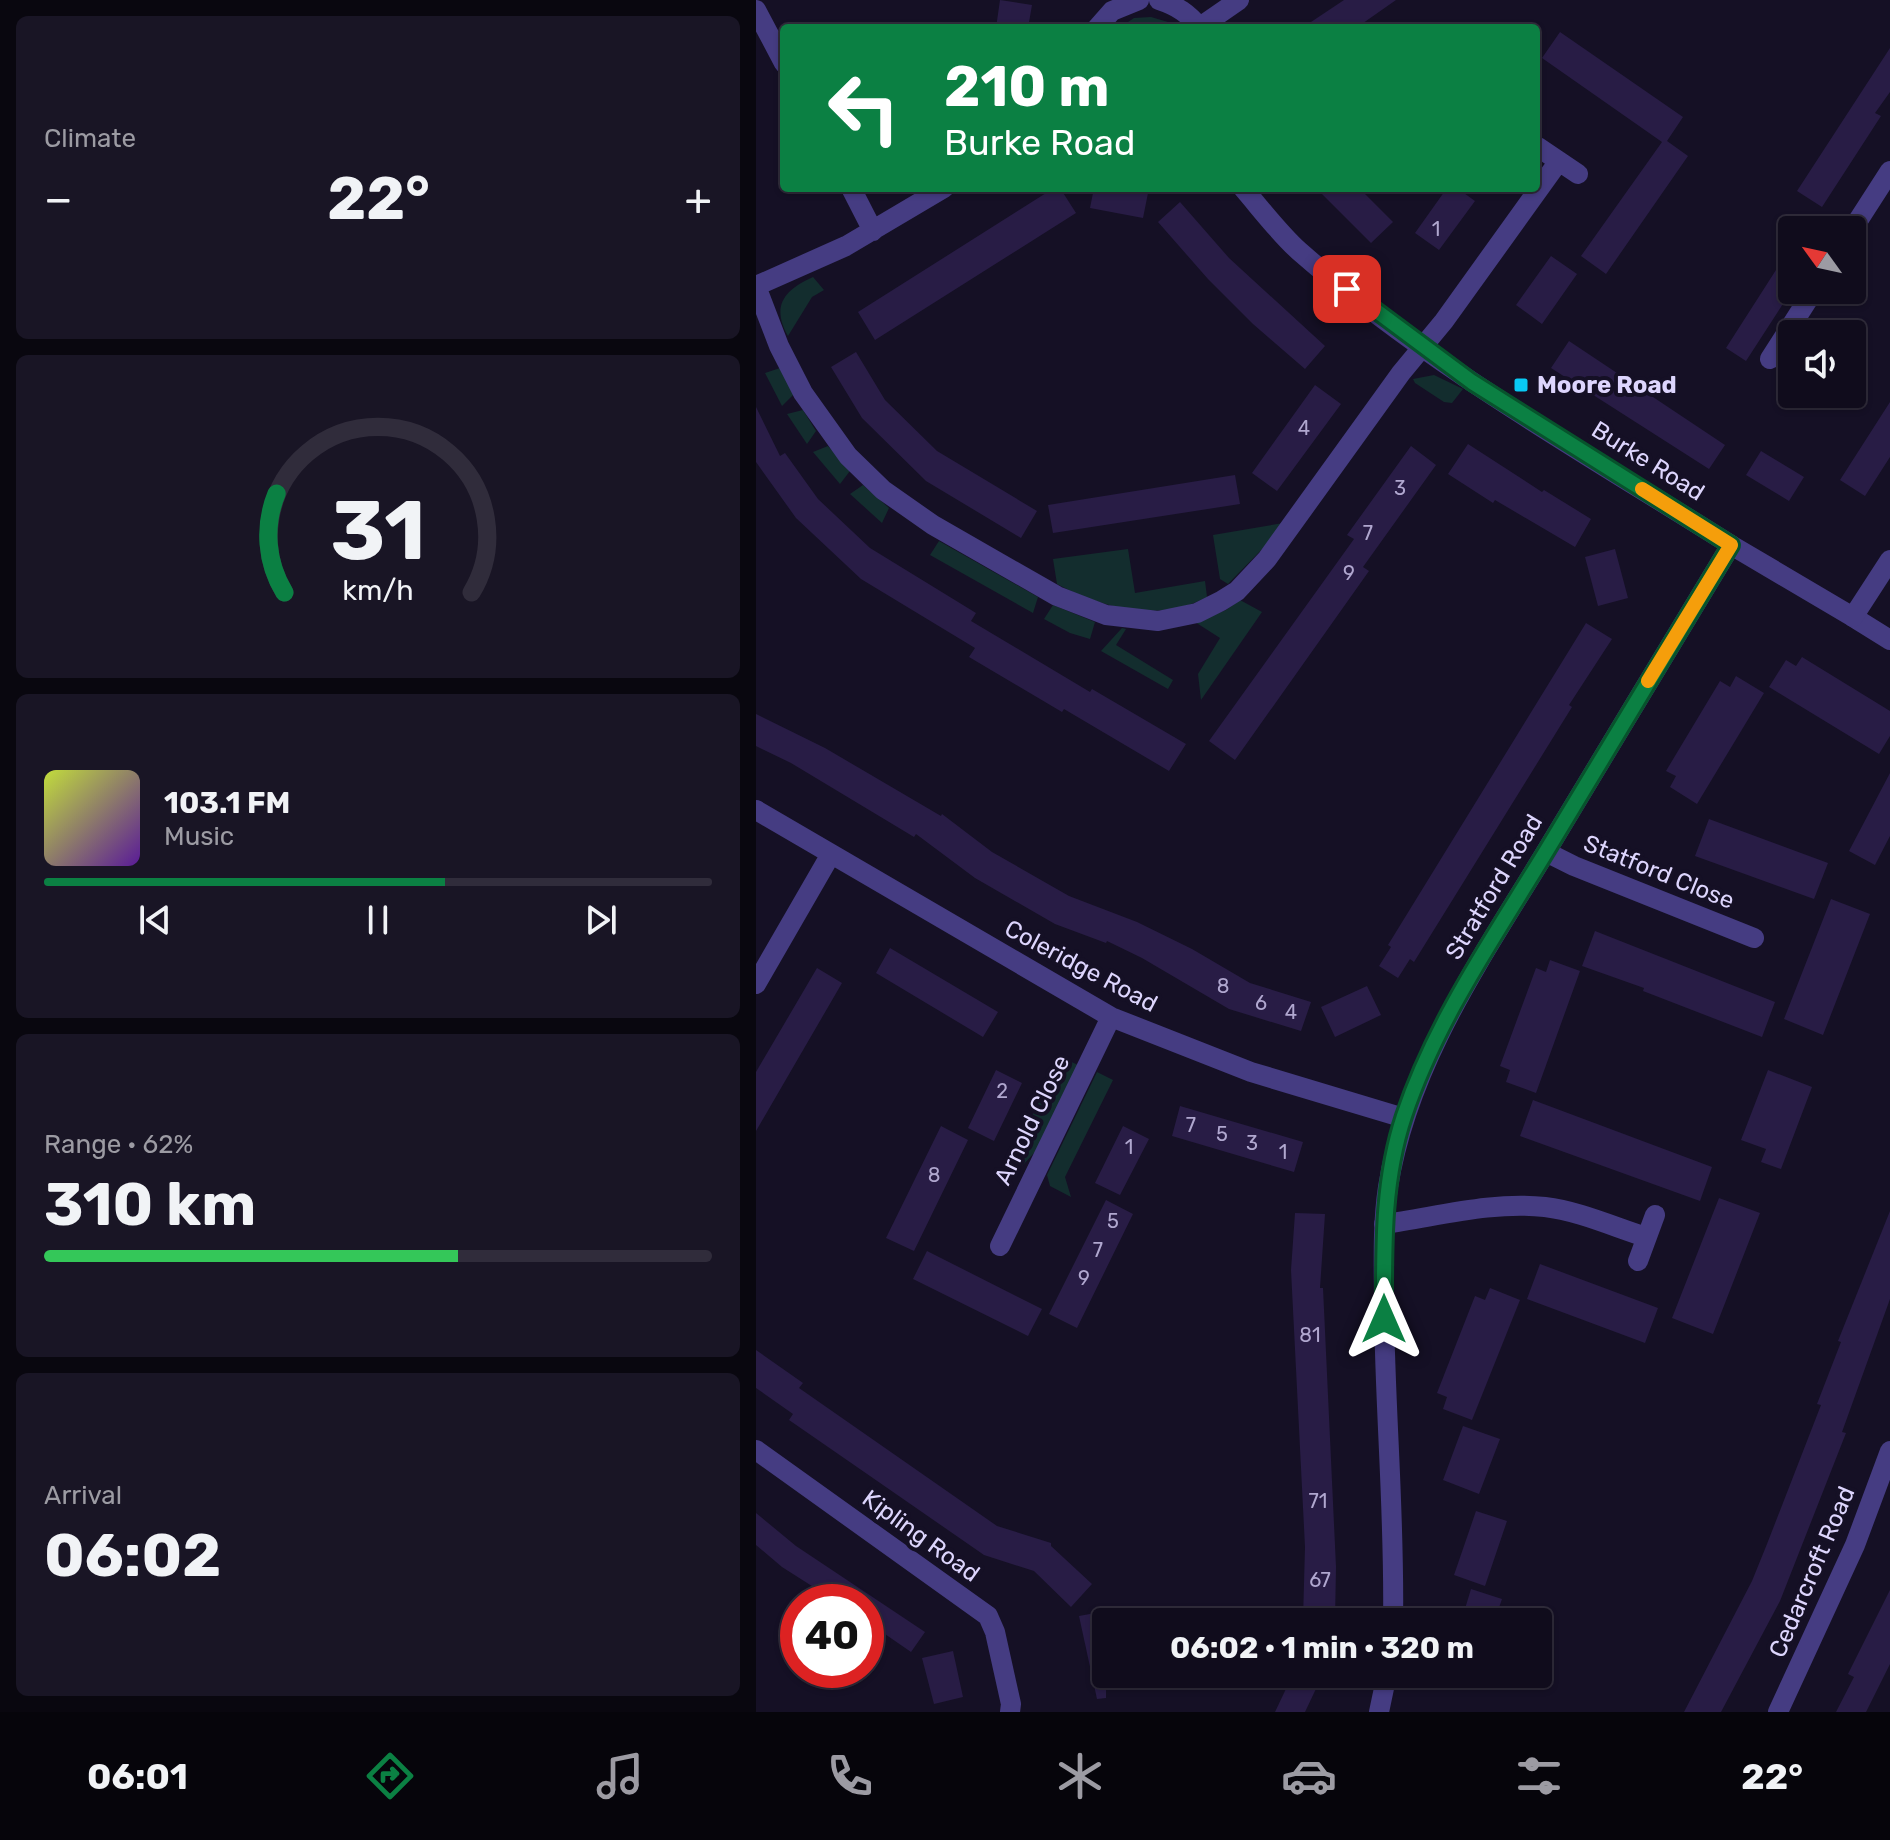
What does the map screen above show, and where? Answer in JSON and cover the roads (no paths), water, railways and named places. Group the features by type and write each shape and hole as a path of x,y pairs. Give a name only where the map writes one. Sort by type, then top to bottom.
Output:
{"street":[{"path":"1099,24 1110,5 1139,0"},
{"path":"1159,0 1182,10 1197,24"},
{"path":"1204,24 1239,0"},
{"path":"756,10 780,55"},
{"path":"1540,148 1578,174"},
{"path":"1540,187 1559,161"},
{"path":"1861,216 1890,171"},
{"path":"853,192 873,231"},
{"path":"937,192 814,262 756,286 779,346 803,393 848,456 883,490 933,525 1057,596 1106,615 1158,621 1197,613 1221,601 1253,575 1536,192"},
{"name":"Burke Road","path":"1246,192 1297,250 1422,348 1731,545 1890,640"},
{"path":"1770,359 1805,304"},
{"name":"Stratford Road","path":"1393,1608 1385,1382 1384,1224 1393,1161 1404,1118 1442,1027 1461,992 1731,545"},
{"path":"1853,617 1890,560"},
{"name":"Coleridge Road","path":"756,810 1111,1017 1251,1072 1404,1118"},
{"name":"Statford Close","path":"1546,852 1754,938"},
{"path":"756,984 831,854"},
{"name":"Arnold Close","path":"1000,1246 1111,1017"},
{"path":"1384,1224 1496,1207 1530,1206 1559,1209 1646,1237"},
{"path":"1638,1261 1655,1215"},
{"name":"Kipling Road","path":"756,1450 988,1616 995,1632 1010,1704"},
{"name":"Cedarcroft Road","path":"1778,1712 1855,1545 1890,1451"},
{"path":"1379,1712 1384,1688"}],"place":[{"name":"Moore Road","path":"1521,385"}]}
